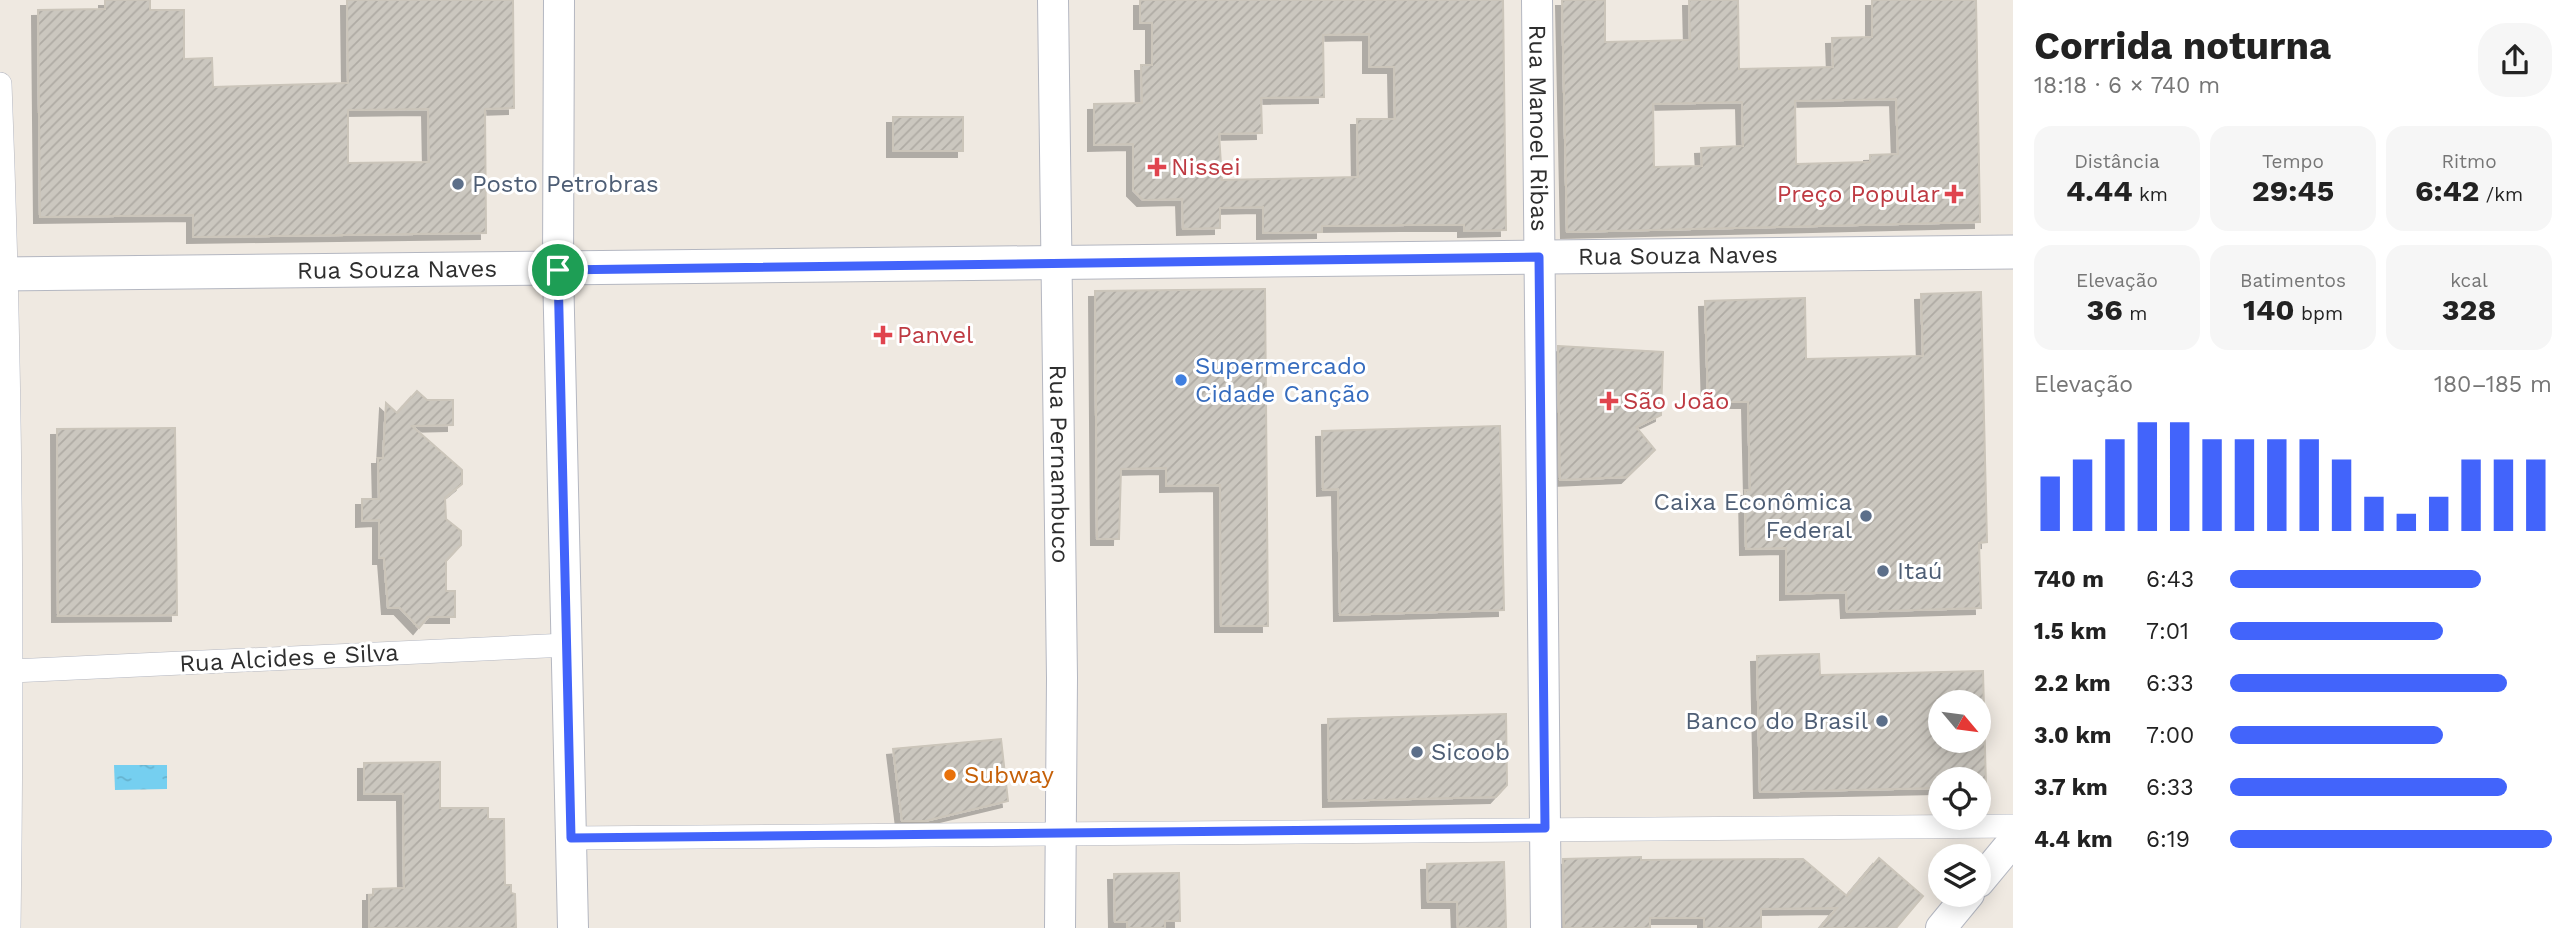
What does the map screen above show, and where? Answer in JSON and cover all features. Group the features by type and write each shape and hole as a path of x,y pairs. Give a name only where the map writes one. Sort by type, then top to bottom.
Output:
{"main road":[{"name":"Rua Souza Naves","path":"4,274 2013,252"}],"street":[{"path":"559,0 558,270 573,928"},
{"name":"Rua Pernambuco","path":"1053,0 1062,664 1060,928"},
{"name":"Rua Manoel Ribas","path":"1537,0 1546,928"},
{"path":"0,84 12,671 9,928"},
{"name":"Rua Alcides e Silva","path":"12,671 566,645"},
{"path":"571,838 2013,826"},
{"path":"1991,868 2013,841"},
{"path":"1941,928 1958,907"}],"water":[{"path":"114,765 167,765 167,789 115,790"}],"building":[{"path":"105,0 150,0 150,10 184,10 184,59 212,58 213,87 348,83 347,0 513,0 514,108 485,109 486,233 193,237 193,215 40,217 38,10 105,9","holes":["428,109 429,162 348,163 348,110"]},
{"path":"1140,0 1503,0 1506,230 1464,231 1464,225 1322,226 1322,232 1263,233 1263,207 1220,208 1220,228 1183,229 1182,199 1143,200 1133,190 1133,144 1094,145 1094,104 1142,103 1141,65 1152,65 1152,23 1140,23","holes":["1369,34 1369,67 1394,67 1395,119 1357,119 1358,177 1222,180 1219,134 1262,133 1261,98 1324,97 1323,35"]},
{"path":"1562,0 1605,0 1605,42 1690,40 1689,0 1738,0 1739,69 1833,67 1832,38 1872,37 1872,0 1976,0 1980,222 1567,232","holes":["1896,99 1898,154 1870,155 1870,162 1796,164 1795,101","1742,102 1743,146 1701,148 1702,166 1654,167 1653,104"]},
{"path":"893,117 963,117 963,151 893,151"},
{"name":"Supermercado Cidade Canção","path":"1265,289 1268,626 1221,626 1220,485 1166,486 1166,468 1121,469 1119,539 1097,539 1095,291"},
{"path":"1981,292 1987,542 1979,543 1981,608 1847,612 1846,592 1786,594 1786,548 1746,549 1745,490 1750,490 1748,402 1708,402 1705,301 1805,298 1806,359 1923,356 1921,294"},
{"name":"São João","path":"1558,346 1663,352 1661,415 1636,427 1655,450 1627,477 1560,480"},
{"path":"417,391 427,400 453,400 453,425 412,426 462,470 462,484 445,498 446,519 461,531 461,545 446,561 446,591 455,591 455,617 428,617 419,628 400,608 388,608 384,558 379,558 379,520 362,521 362,499 379,499 378,458 383,458 386,403 397,413"},
{"path":"1500,426 1504,610 1340,615 1338,489 1323,490 1322,431"},
{"path":"175,428 177,615 58,616 57,429"},
{"path":"1819,654 1820,675 1983,671 1983,690 1928,690 1928,753 1985,753 1985,767 1928,767 1928,788 1760,792 1757,656"},
{"name":"Sicoob","path":"1506,714 1507,785 1496,797 1329,801 1328,719"},
{"name":"Subway","path":"1001,739 1008,801 925,821 902,821 893,749"},
{"path":"440,762 440,808 488,808 488,819 504,819 505,885 511,885 511,893 515,894 516,928 369,928 369,895 373,895 373,889 404,888 403,794 364,794 364,763"},
{"path":"1641,857 1641,860 1803,859 1847,896 1879,858 1923,896 1896,928 1820,928 1837,908 1761,909 1761,928 1704,928 1704,918 1650,918 1650,928 1564,928 1563,859"},
{"path":"1504,862 1506,928 1458,928 1457,902 1428,902 1427,864"},
{"path":"1179,873 1180,921 1165,921 1165,928 1127,928 1127,922 1115,922 1114,874"}],"place":[{"name":"Nissei","path":"1157,167"},
{"name":"Posto Petrobras","path":"458,184"},
{"name":"Preço Popular","path":"1954,194"},
{"name":"Panvel","path":"883,335"},
{"name":"Supermercado Cidade Canção","path":"1181,380"},
{"name":"São João","path":"1609,401"},
{"name":"Caixa Econômica Federal","path":"1866,516"},
{"name":"Itaú","path":"1883,571"},
{"name":"Banco do Brasil","path":"1882,721"},
{"name":"Sicoob","path":"1417,752"},
{"name":"Subway","path":"950,775"}],"route":[{"path":"1539,257 1545,828 571,838 558,270 1058,261 1539,257"}]}
